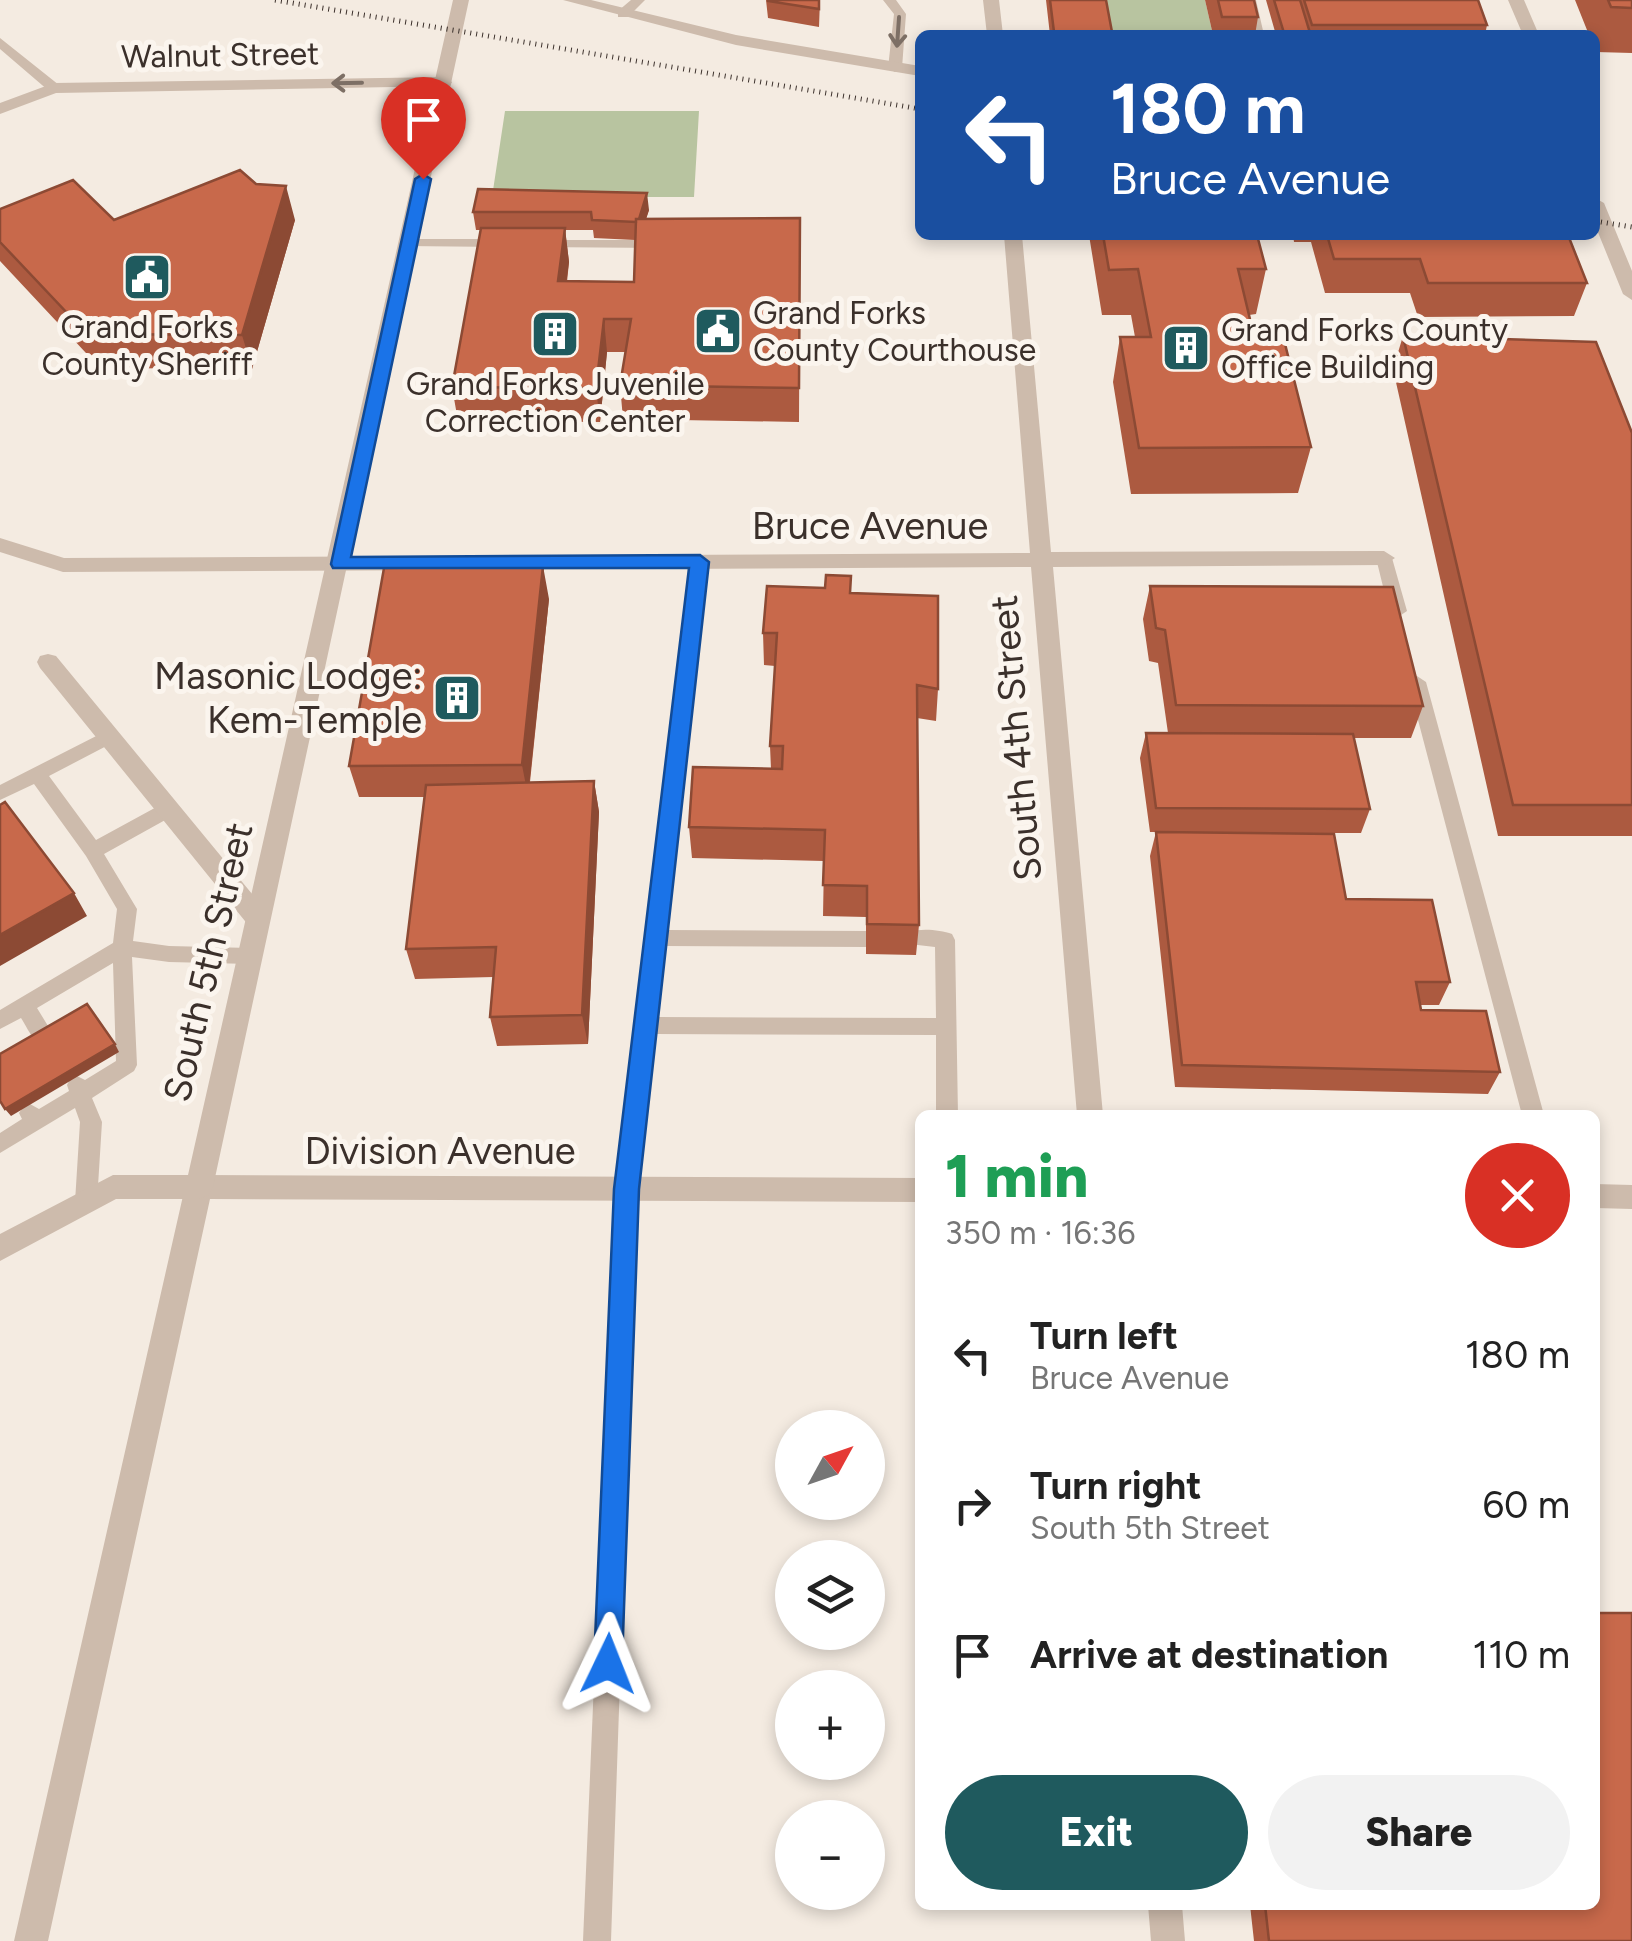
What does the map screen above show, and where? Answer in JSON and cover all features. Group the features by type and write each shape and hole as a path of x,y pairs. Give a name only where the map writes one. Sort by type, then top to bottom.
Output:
{"street":[{"name":"South 5th Street","path":"32,1941 462,0"},
{"path":"571,0 623,14 915,70"},
{"path":"991,0 994,30"},
{"path":"1516,0 1528,30"},
{"name":"Walnut Street","path":"0,109 54,88 444,82"},
{"path":"1600,215 1632,294"},
{"name":"South 4th Street","path":"1014,240 1090,1110"},
{"name":"Bruce Avenue","path":"0,545 63,564 1384,558"},
{"path":"48,662 258,919"},
{"name":"Division Avenue","path":"0,1248 113,1187 915,1190"},
{"path":"1600,1196 1632,1197"},
{"path":"1165,1910 1168,1941"}],"lane":[{"path":"623,14 638,0"},
{"path":"889,0 900,14 895,68"},
{"path":"1250,0 1257,30"},
{"path":"0,42 54,88"},
{"path":"409,243 680,244"},
{"path":"1384,558 1404,633"},
{"path":"598,1941 626,1189 700,562"},
{"path":"1414,670 1532,1110"},
{"path":"0,793 110,736"},
{"path":"0,1144 31,1114 78,1086 127,1065 122,947 127,909 93,851 36,774"},
{"path":"93,851 169,809"},
{"path":"656,938 866,939"},
{"path":"916,938 946,940 946,1110"},
{"path":"0,1020 122,947 168,954 250,956"},
{"path":"24,1006 46,1039"},
{"path":"645,1025 946,1026"},
{"path":"78,1086 91,1122 86,1202"}],"green space":[{"path":"1101,0 1205,0 1212,30 1106,30"},
{"path":"505,111 699,111 694,197 492,197"}],"building":[{"path":"819,0 819,9 768,1"},
{"path":"1050,0 1106,0 1112,30 1054,30"},
{"path":"1218,0 1254,0 1258,17 1222,17"},
{"path":"1274,0 1300,0 1309,30 1283,30"},
{"path":"1304,0 1478,0 1487,25 1312,25"},
{"path":"1608,0 1632,0 1632,8 1611,7"},
{"name":"Grand Forks County Sheriff","path":"240,170 256,184 286,186 242,335 87,334 0,242 0,209 73,180 114,220"},
{"path":"478,189 647,193 636,222 592,220 591,212 473,212"},
{"path":"800,218 799,388 620,385 631,319 604,319 596,388 452,387 481,228 565,228 558,281 634,282 636,219"},
{"name":"Grand Forks County Office Building","path":"1104,240 1258,240 1266,269 1238,269 1254,336 1283,336 1311,447 1139,448 1120,337 1151,337 1138,269 1109,270"},
{"path":"1328,240 1570,240 1587,283 1428,283 1420,259 1334,259"},
{"path":"1403,336 1596,342 1632,433 1632,805 1513,805"},
{"name":"Masonic Lodge: Kem-Temple","path":"543,566 522,765 349,766 384,568"},
{"path":"826,575 851,576 850,593 938,596 938,689 917,685 919,925 867,924 867,886 823,885 825,830 689,827 693,767 782,769 783,746 770,746 777,633 763,633 767,586 825,588"},
{"path":"1150,586 1393,587 1423,706 1176,705 1165,630 1156,628"},
{"path":"1146,733 1353,734 1370,809 1156,808"},
{"path":"594,781 582,1015 490,1017 496,947 406,949 426,785"},
{"path":"5,802 74,893 0,935 0,805"},
{"path":"1156,832 1334,834 1346,899 1432,900 1450,982 1416,982 1421,1010 1486,1011 1500,1072 1182,1065"},
{"path":"87,1004 115,1044 5,1109 0,1101 0,1054"},
{"path":"1600,1613 1632,1613 1632,1941 1269,1941 1266,1910 1600,1910"}],"railway":[{"path":"275,0 915,108"},
{"path":"1600,222 1632,227"}],"place":[{"name":"Grand Forks County Sheriff","path":"147,277"},
{"name":"Grand Forks County Courthouse","path":"718,331"},
{"name":"Grand Forks Juvenile Correction Center","path":"555,334"},
{"name":"Grand Forks County Office Building","path":"1186,348"},
{"name":"Masonic Lodge: Kem-Temple","path":"457,698"}],"route":[{"path":"423,179 340,564 700,562 626,1189 608,1664"}]}
